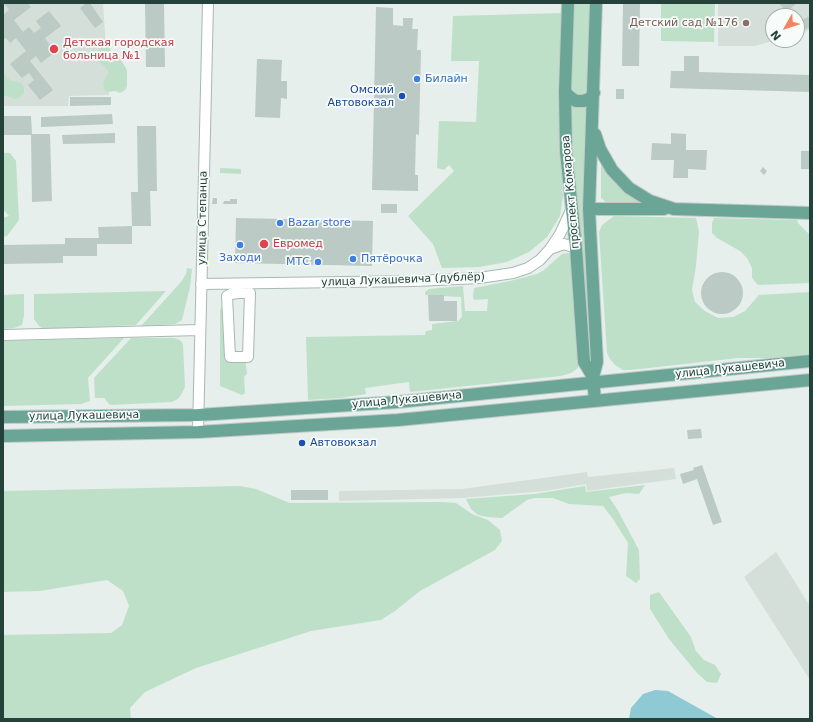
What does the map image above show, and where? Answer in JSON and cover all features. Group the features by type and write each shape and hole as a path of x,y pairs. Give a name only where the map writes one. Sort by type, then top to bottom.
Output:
{"main road":[{"name":"проспект Комарова","path":"568,3 565,92 566,152 576,248 584,362 593,380"},
{"name":"проспект Комарова","path":"595,401 593,380 597,362 589,209 596,3"},
{"path":"565,92 570,98 576,101 589,99 594,94"},
{"path":"592,126 600,149 612,170 625,184 650,201 674,209"},
{"path":"589,209 674,209 810,213"},
{"name":"улица Лукашевича","path":"3,417 198,415 398,402 593,380 810,361"},
{"name":"улица Лукашевича","path":"3,436 198,432 398,420 810,380"}],"street":[{"name":"улица Степанца","path":"198,432 208,3"},
{"name":"улица Лукашевича (дублёр)","path":"201,284 415,281 486,277 513,273 528,268 540,260 550,249 560,234 572,208"},
{"path":"550,249 564,244 576,248"},
{"path":"250,292 248,357 230,357 228,296 231,294 250,292"},
{"path":"3,336 200,330"}],"shaded area":[{"name":"Детская городская больница №1","path":"3,3 103,3 109,95 69,96 68,106 3,106"},
{"name":"Детский сад №176","path":"718,3 810,3 810,30 805,32 805,8 765,8 765,43 755,46 718,46"},
{"path":"674,468 676,479 587,491 586,484 545,491 463,498 339,501 339,491 462,489 587,472 588,477"},
{"path":"776,552 810,606 810,680 744,577"}],"green space":[{"path":"573,3 590,3 588,88 584,150 584,215 593,363 590,363 571,153"},
{"path":"661,3 715,3 714,42 661,41"},
{"path":"561,13 560,143 563,196 560,216 547,237 529,252 507,262 479,267 442,268 433,244 408,216 454,171 449,165 444,170 437,168 439,121 476,122 479,61 451,61 453,16"},
{"path":"105,46 110,47 111,53 120,58 127,70 127,86 125,90 120,93 115,91 107,92 104,89 103,84 108,72 106,68 98,61 96,56 98,50"},
{"path":"3,73 10,80 21,83 24,88 24,93 20,97 16,99 3,95"},
{"path":"3,153 10,153 16,161 19,220 7,236 3,237 3,218 9,216 3,209"},
{"path":"601,156 625,191 639,202 643,203 641,205 608,204 601,198"},
{"path":"220,168 241,169 241,174 220,173"},
{"path":"614,216 696,218 699,231 692,290 695,302 705,311 718,318 733,317 745,311 759,295 810,292 810,354 781,358 738,358 631,370 623,370 615,365 607,353 599,232 602,225"},
{"path":"714,218 797,220 798,223 810,235 810,283 758,285 752,278 752,268 747,258 740,251 717,238 712,233 712,223"},
{"path":"568,253 571,256 580,362 578,368 571,373 561,376 410,392 409,382 365,388 366,394 340,398 308,400 306,337 425,335 426,331 432,330 432,324 458,321 462,317 461,297 425,295 425,292 429,289 463,286 465,311 487,311 488,299 474,300 474,288 537,274 544,270 562,254"},
{"path":"187,268 192,269 190,287 182,320 175,324 141,326 181,282 186,274"},
{"path":"166,291 136,325 44,329 39,326 34,319 34,294"},
{"path":"24,294 24,316 22,325 14,328 3,329 3,295"},
{"path":"225,302 230,357 245,357 247,374 244,377 245,393 242,395 220,386 220,310"},
{"path":"124,338 88,378 90,401 81,404 3,406 3,341"},
{"path":"131,338 174,338 180,340 183,344 185,387 178,399 172,402 110,405 104,398 95,398 94,378"},
{"path":"645,485 639,494 626,493 609,497 639,550 640,579 636,583 626,576 628,543 603,506 569,504 553,498 535,498 527,500 502,518 478,515 471,509 466,499 534,494 585,486 586,492"},
{"path":"240,486 256,489 290,503 456,503 472,514 488,520 500,530 502,541 495,550 420,591 381,620 311,631 196,668 145,692 130,708 131,719 3,719 3,635 111,633 122,625 129,606 123,591 107,580 40,591 3,592 3,491"},
{"path":"659,592 691,637 696,651 704,660 715,665 721,674 717,683 707,682 697,673 669,639 650,609 650,595"}],"water":[{"path":"655,690 668,691 718,719 629,719 631,708 643,694"}],"building":[{"path":"4,3 28,3 31,7 14,20 23,32 29,27 34,33 41,28 36,21 49,11 61,26 45,38 55,52 41,63 36,56 30,61 53,90 40,100 28,85 34,80 29,73 22,78 10,64 26,51 16,38 10,43 6,38 3,40 3,15 9,10"},
{"path":"86,3 90,3 103,22 95,28 80,8"},
{"path":"145,3 164,3 165,67 146,67"},
{"path":"623,3 640,3 639,66 622,66"},
{"path":"779,3 797,3 791,8 783,8"},
{"path":"376,7 393,8 393,25 403,26 403,18 413,18 412,29 418,29 417,50 421,50 419,135 416,134 415,175 418,175 418,191 372,190"},
{"path":"810,16 810,27 805,30 805,18"},
{"path":"684,56 699,56 699,72 810,75 810,92 670,88 671,71 684,71"},
{"path":"257,59 282,60 281,81 287,81 287,99 281,98 280,118 255,117"},
{"path":"616,89 624,89 624,99 616,99"},
{"path":"70,97 111,97 111,105 70,106"},
{"path":"112,114 113,124 41,127 41,117"},
{"path":"3,116 31,116 32,134 50,134 52,201 32,202 31,135 3,135"},
{"path":"137,126 156,126 157,191 150,191 151,226 132,226 131,192 138,192"},
{"path":"115,133 115,143 63,144 62,135"},
{"path":"671,133 686,134 686,150 707,150 706,170 688,169 688,178 673,178 674,160 651,160 652,143 671,144"},
{"path":"801,151 810,151 810,169 801,169"},
{"path":"763,167 767,171 764,175 760,171"},
{"path":"213,198 217,198 217,204 212,204"},
{"path":"230,199 237,199 237,204 223,204 224,201 230,201"},
{"path":"381,204 397,204 397,213 381,213"},
{"path":"236,218 373,221 372,266 235,263"},
{"path":"132,226 132,244 97,244 97,256 63,256 63,263 3,264 3,245 65,244 65,238 99,238 98,227"},
{"path":"718,272 726,272 734,275 740,281 743,293 740,305 734,311 726,314 718,314 710,311 704,305 701,297 701,289 704,281 710,275"},
{"path":"428,295 444,295 444,301 457,301 457,321 429,321"},
{"path":"701,429 702,438 688,439 687,430"},
{"path":"702,465 722,522 713,525 697,479 683,484 680,474 694,470 693,468"},
{"path":"291,490 328,490 328,500 291,500"}],"place":[{"name":"Детский сад №176","path":"746,23"},
{"name":"Детская городская больница №1","path":"54,49"},
{"name":"Билайн","path":"417,79"},
{"name":"Омский Автовокзал","path":"402,96"},
{"name":"Bazar store","path":"280,223"},
{"name":"Евромед","path":"264,244"},
{"name":"Заходи","path":"240,245"},
{"name":"Пятёрочка","path":"353,259"},
{"name":"МТС","path":"318,262"},
{"name":"Автовокзал","path":"302,443"}]}
